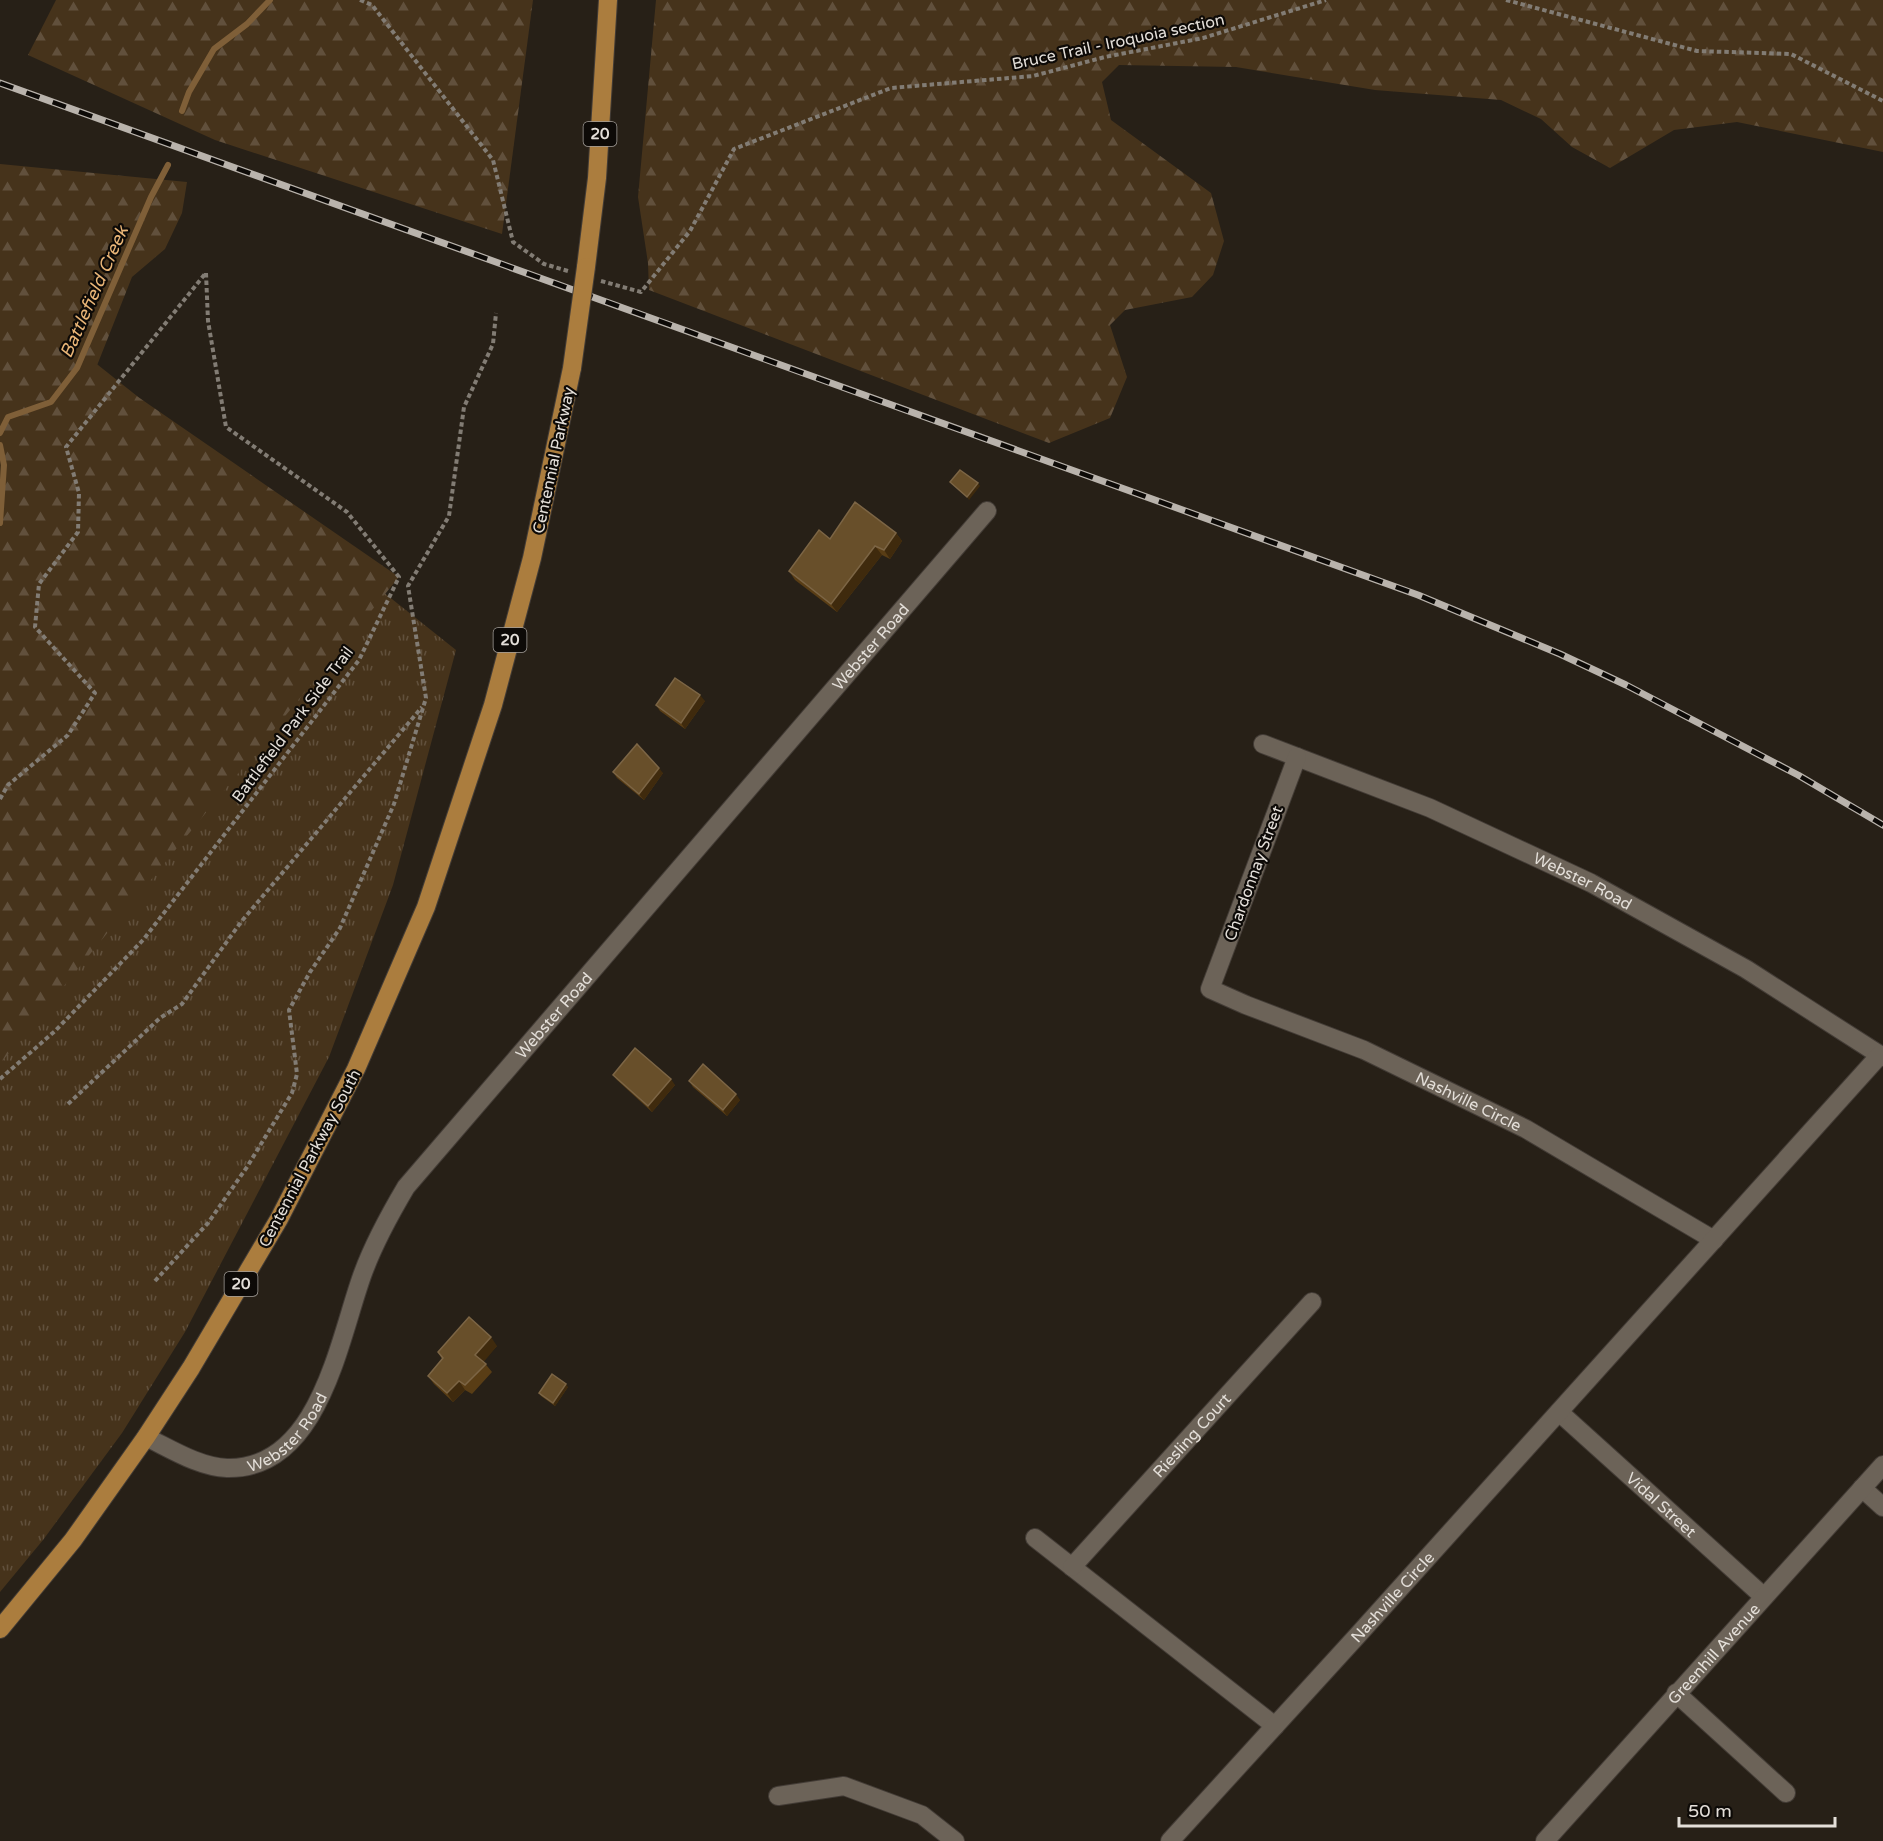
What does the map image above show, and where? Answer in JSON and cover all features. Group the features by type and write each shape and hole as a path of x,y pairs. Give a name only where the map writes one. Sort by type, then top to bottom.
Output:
{"main road":[{"name":"Centennial Parkway","path":"426,907 493,705 532,558 572,368 597,178 608,0"},
{"name":"Centennial Parkway South","path":"0,1629 73,1540 192,1368 279,1219 356,1069 426,907"}],"street":[{"name":"Webster Road","path":"146,1437 203,1463 228,1468 246,1466 286,1447 302,1427 318,1400 336,1361 363,1274 390,1214 406,1187 987,511"},
{"name":"Webster Road","path":"1263,744 1430,808 1591,883 1746,969 1881,1056"},
{"name":"Chardonnay Street","path":"1210,989 1296,757"},
{"name":"Nashville Circle","path":"1210,989 1364,1050 1526,1129 1714,1240"},
{"name":"Nashville Circle","path":"1170,1841 1881,1056"},
{"name":"Riesling Court","path":"1072,1567 1312,1302"},
{"name":"Vidal Street","path":"1559,1412 1763,1596"},
{"name":"Greenhill Avenue","path":"1545,1841 1883,1465"},
{"path":"1862,1488 1883,1507"},
{"path":"1035,1538 1275,1726"},
{"path":"1676,1693 1786,1793"},
{"path":"778,1796 844,1786 922,1815 955,1841"}],"path":[{"path":"360,0 372,5 493,160 513,242 544,264"},
{"name":"Bruce Trail - Iroquoia section","path":"641,292 690,231 734,149 891,88 1033,76 1105,57 1203,38 1326,0"},
{"path":"1506,0 1697,51 1791,54 1883,101"},
{"name":"Battlefield Park Side Trail","path":"0,799 8,785 68,735 95,693 35,627 39,584 78,532 79,493 66,447 206,273 208,321 226,427 347,512 399,577 359,660 143,940 55,1031 0,1079"},
{"path":"155,1281 208,1223 247,1167 292,1093 297,1074 289,1010 310,972 340,928 394,804 426,698 408,586 449,516 464,408 493,344 496,313"},
{"path":"68,1104 160,1018 182,1004 241,922 424,704"}],"green space":[{"path":"56,0 533,0 502,234 215,140 28,55"},
{"path":"656,0 1883,0 1883,152 1737,122 1674,130 1610,168 1572,147 1541,119 1501,100 1375,90 1236,67 1119,65 1102,82 1111,120 1211,193 1224,241 1213,275 1192,297 1125,310 1110,325 1127,377 1110,418 1049,443 649,290 648,263 638,197"},
{"path":"0,164 187,182 182,213 165,249 132,277 96,368 399,577 0,1064"},
{"path":"0,287 456,650 393,885 329,1057 185,1332 122,1433 43,1540 0,1592"}],"building":[{"path":"960,470 978,483 967,497 950,482"},
{"path":"855,502 896,533 884,550 875,546 831,604 789,571 819,530 830,539"},
{"path":"675,678 700,695 681,723 656,705"},
{"path":"637,744 659,768 639,794 613,772"},
{"path":"635,1048 671,1079 648,1106 613,1075"},
{"path":"703,1064 736,1094 723,1110 689,1081"},
{"path":"469,1317 491,1337 475,1355 486,1364 465,1385 459,1381 447,1393 428,1376 443,1358 438,1352"},
{"path":"552,1374 566,1384 553,1403 539,1393"}],"waterway":[{"name":"Battlefield Creek","path":"182,111 189,92 214,49 247,24 270,0"},
{"name":"Battlefield Creek","path":"0,433 8,417 51,402 77,368 151,197 168,165"},
{"name":"Battlefield Creek","path":"0,445 4,465 0,523"}],"railway":[{"path":"0,83 1418,595 1560,654 1626,685 1798,775 1883,825"}]}
